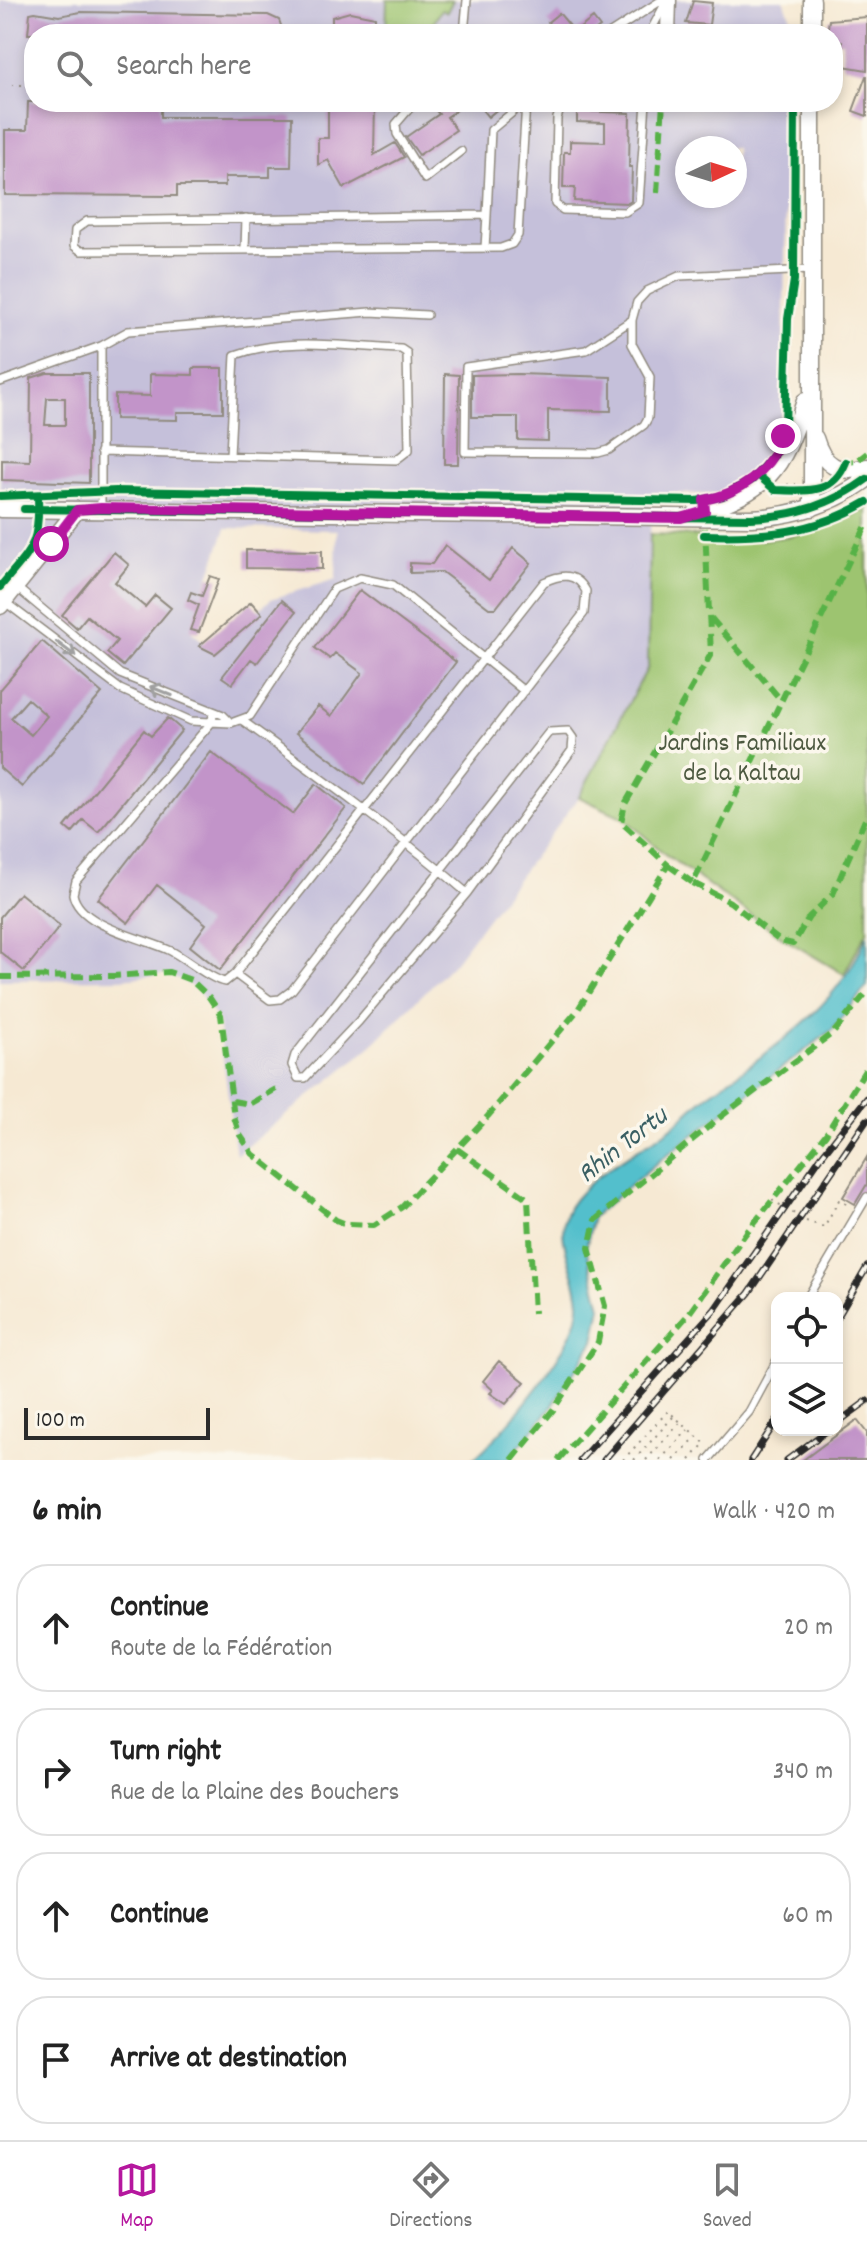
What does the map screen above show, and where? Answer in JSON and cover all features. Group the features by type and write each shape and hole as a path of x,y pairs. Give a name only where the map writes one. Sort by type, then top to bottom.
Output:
{"street":[{"path":"666,0 667,24"},
{"path":"812,0 812,24"},
{"path":"812,112 812,508"},
{"path":"811,385 814,434 822,457 832,467 843,471 867,467"},
{"path":"681,518 742,498 766,482 788,450 811,385"},
{"path":"0,509 765,517 812,508 846,494 867,479"},
{"path":"2,604 77,510"}],"lane":[{"path":"465,24 467,0"},
{"path":"626,24 666,0"},
{"path":"654,24 666,0"},
{"path":"406,112 396,124 397,134 425,179 461,151"},
{"path":"485,248 491,130 514,112"},
{"path":"487,215 87,221 75,230 73,238 74,246 81,251 485,248 512,244 518,235 525,112"},
{"path":"559,112 555,204 563,210 625,212 639,203 645,112"},
{"path":"245,249 246,218"},
{"path":"632,320 586,350 466,367 465,452 598,453 609,450 644,425 648,418 650,377 632,344 632,320 637,302 647,291 679,276 811,270"},
{"path":"0,382 101,346 128,331 370,312 427,315"},
{"path":"100,452 396,460 409,450 407,353 401,349 285,345 255,348 235,355 230,455"},
{"path":"101,346 101,508"},
{"path":"214,712 211,723 76,881 73,894 81,911 130,938 166,948 218,981 231,979 544,582 559,575 572,576 581,583 587,600 584,613 292,990 280,999 270,1000 235,974"},
{"path":"2,604 120,689 191,721 231,723 250,716 334,589 347,581 374,579 393,585 524,691"},
{"path":"15,587 120,674 214,712 231,723"},
{"path":"243,721 365,809 467,893"},
{"path":"568,731 573,738 572,750 467,893 359,1021 305,1078 293,1074 295,1055 549,732 568,731"},
{"path":"811,1292 867,1197"},
{"path":"708,1460 749,1412 775,1364"}],"path":[{"path":"12,85 24,85"},
{"path":"766,482 775,490 812,489"},
{"path":"772,1200 824,1227 839,1200 859,1211"},
{"path":"623,1460 668,1411 705,1443 690,1460"},
{"path":"634,1460 674,1416"},
{"path":"646,1460 681,1422"},
{"path":"660,1460 689,1429"},
{"path":"674,1460 697,1436"}],"shaded area":[{"path":"0,0 784,0 790,24 24,24 24,112 788,112 782,416 776,447 756,471 717,494 651,493 648,667 579,797 453,964 367,1050 236,1155 218,1021 199,992 182,980 164,974 121,979 0,980","holes":["226,528 337,530 336,579 271,599 212,650 190,630"]}],"green space":[{"path":"387,0 453,0 447,12 442,9 433,24 386,24"},
{"name":"Jardins Familiaux de la Kaltau","path":"867,507 867,932 844,974 783,938 666,855 624,818 579,797 648,667 650,534 699,536 699,541 786,537 827,526"}],"water":[{"path":"867,935 867,986 832,1030 659,1161 593,1217 586,1248 601,1307 594,1341 551,1408 508,1460 472,1460 520,1410 568,1340 579,1302 563,1237 567,1211 575,1199 606,1170 667,1131 703,1099 800,1026 838,985"}],"building":[{"path":"693,1 712,3 709,24 686,23"},
{"path":"81,12 268,15 279,20 280,24 29,24 30,13 59,16"},
{"path":"350,12 375,17 375,24 332,24 332,17"},
{"path":"559,13 568,24 550,24 548,22"},
{"path":"867,17 867,70 843,66 843,24 828,24 829,20"},
{"path":"867,76 867,116 853,111"},
{"path":"28,112 161,112 161,117 292,117 291,167 270,167 270,177 225,177 225,186 177,186 177,196 5,195 5,130 27,130"},
{"path":"328,112 375,112 374,155 395,143 404,157 344,188 328,160 318,165 318,138 328,138"},
{"path":"437,112 454,112 447,117 456,130 419,155 406,137 439,114"},
{"path":"577,112 630,113 629,167 632,167 631,201 628,203 574,201 575,188 563,188 564,152 570,152 570,141 605,142 605,123 577,122"},
{"path":"193,368 223,368 223,412 177,412 177,420 115,419 115,395 150,396 150,374 193,375"},
{"path":"47,373 89,373 89,483 2,480 2,460 30,461 31,378","holes":["47,398 65,398 65,425 45,425"]},
{"path":"445,374 459,375 458,464 444,464"},
{"path":"472,375 611,377 611,411 548,410 548,441 518,440 518,417 472,417"},
{"path":"445,545 489,580 513,548 531,563 496,608 489,608 442,572 410,573 410,563 432,564"},
{"path":"246,550 322,551 322,569 246,568"},
{"path":"114,552 129,565 115,582 145,607 155,595 171,608 123,666 107,653 117,641 87,616 77,628 62,615"},
{"path":"210,576 219,579 199,632 190,630 199,605 188,600 191,592 202,596"},
{"path":"360,590 456,662 364,784 296,733 318,706 331,716 362,673 335,653 330,659 315,648"},
{"path":"282,600 296,612 257,663 251,659 232,684 222,677"},
{"path":"251,602 262,614 215,654 199,646"},
{"path":"42,641 102,693 22,787 0,768 0,690","holes":["28,699 47,716 31,735 11,718"]},
{"path":"168,718 182,730 98,832 83,820 72,833 65,827 144,730 151,736"},
{"path":"211,752 293,814 316,784 346,808 220,970 190,946 206,924 157,885 128,923 98,899"},
{"path":"20,893 60,926 24,971 0,952 0,917"},
{"path":"867,1157 867,1184 855,1204 843,1197"},
{"path":"499,1361 525,1382 506,1404 490,1393 493,1390 483,1381"},
{"path":"857,1420 867,1433 867,1460 803,1460 835,1436 843,1436 843,1430"}],"railway":[{"path":"580,1460 715,1309 820,1158 867,1098"},
{"path":"604,1460 749,1293 867,1120"},
{"path":"843,1308 867,1267"},
{"path":"843,1419 867,1401"},
{"path":"751,1460 771,1429"},
{"path":"787,1460 820,1436"}],"marked path":[{"path":"657,193 662,112"},
{"path":"842,462 857,461 867,453"},
{"path":"668,865 693,883 867,524"},
{"path":"0,977 169,972 191,980 209,997 221,1015 234,1117 240,1135 253,1154 336,1220 346,1224 374,1225 402,1207 488,1116 577,1011 668,865 621,822 625,804 711,654 705,528"},
{"path":"711,618 781,700"},
{"path":"693,883 730,902 780,941 793,944 809,917 833,894 867,815"},
{"path":"512,1460 553,1410 598,1342 605,1306 589,1248 595,1220 719,1118 834,1032 867,992"},
{"path":"558,1460 688,1315 746,1233 826,1134 867,1067"},
{"path":"233,1101 250,1104 276,1089"},
{"path":"457,1149 528,1199 534,1313"}],"cycle path":[{"path":"0,496 116,491 697,501 723,496 752,480 774,455 785,428 788,319 794,280 795,112"},
{"path":"758,475 775,490 818,489 834,480 846,462"},
{"path":"24,509 751,518 812,508 840,496 867,479"},
{"path":"0,587 35,538 38,497"},
{"path":"704,535 768,534 808,527 867,502"}],"route":[{"path":"51,544 77,510 101,508 681,518 705,511 704,500 737,490 761,473 783,436"}],"water label":[{"name":"Rhin Tortu","path":"621,1143"}]}
